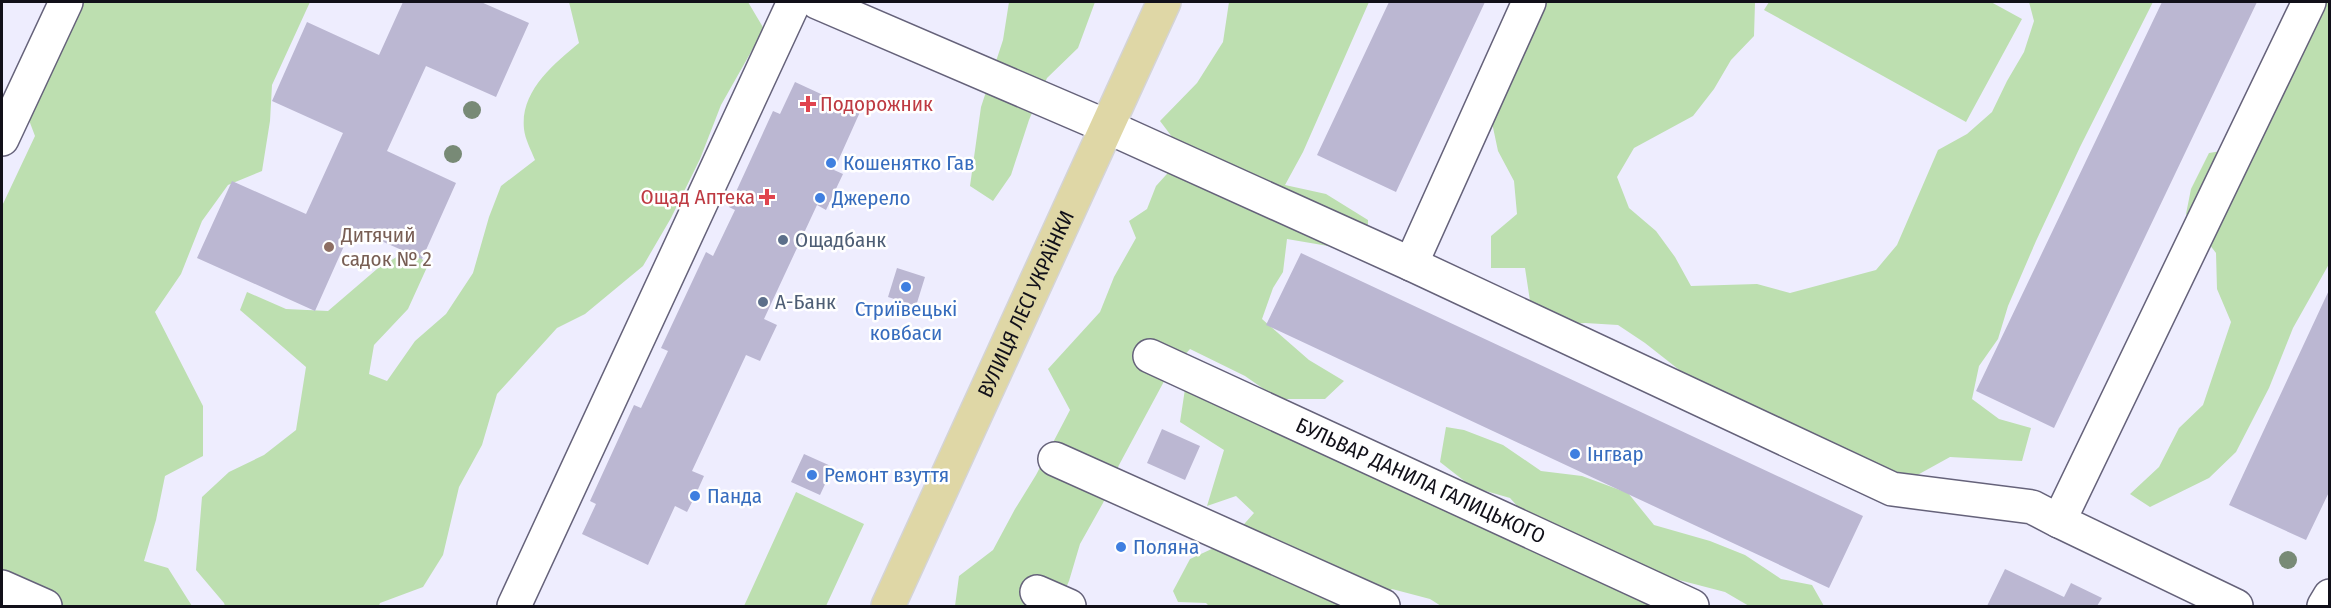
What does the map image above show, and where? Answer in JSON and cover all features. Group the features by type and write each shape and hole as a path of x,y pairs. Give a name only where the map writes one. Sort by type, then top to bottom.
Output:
{"main road":[{"name":"ВУЛИЦЯ ЛЕСІ УКРАЇНКИ","path":"888,606 1164,2"}],"street":[{"path":"2,139 66,2"},
{"path":"517,605 794,2"},
{"path":"817,2 1108,127 1411,264 1892,489 2032,507 2236,606"},
{"path":"1411,264 1529,2"},
{"path":"2059,521 2309,2"},
{"name":"БУЛЬВАР ДАНИЛА ГАЛИЦЬКОГО","path":"1150,356 1692,606"},
{"path":"1055,459 1383,606"},
{"path":"2,586 45,606"},
{"path":"1037,592 1069,606"},
{"path":"2324,606 2330,596"}],"green space":[{"path":"85,2 310,2 272,85 270,121 262,171 228,185 202,221 181,274 155,312 203,406 203,456 165,476 156,520 144,561 168,568 192,606 2,606 2,206 35,136 24,107 75,12"},
{"path":"569,2 748,2 764,29 721,105 700,159 671,218 643,266 585,314 557,328 497,394 482,445 459,487 443,555 423,587 380,603 379,606 225,606 196,570 202,497 229,472 264,455 296,430 306,367 240,310 247,292 286,309 328,311 377,269 411,248 428,265 408,309 374,345 369,374 387,381 415,341 446,314 473,273 489,217 501,186 535,160 524,129 524,115 527,102 541,80 579,43"},
{"path":"1009,2 1095,2 1078,48 1047,78 1029,120 1011,175 993,201 970,186 981,107 1003,40"},
{"path":"1229,2 1369,2 1303,152 1285,185 1326,194 1368,220 1367,255 1287,239 1283,272 1273,288 1262,319 1309,360 1344,381 1325,399 1278,399 1245,376 1190,349 1168,374 1119,465 1103,503 1080,544 1069,581 1058,606 955,606 959,576 993,550 1070,410 1048,369 1100,312 1114,277 1136,238 1129,221 1147,209 1156,186 1185,154 1160,121 1197,83 1223,42"},
{"path":"1547,2 1757,2 1755,3 1754,36 1731,60 1714,89 1693,116 1634,148 1617,177 1629,208 1656,231 1675,257 1691,286 1757,284 1790,293 1876,270 1897,245 1938,150 1967,134 1992,112 2024,52 2034,21 2029,2 2153,2 2080,147 2036,241 2008,306 1998,339 1979,366 1972,399 1999,419 2031,428 2022,461 1950,457 1892,489 1687,376 1618,325 1585,323 1551,325 1530,301 1525,268 1491,268 1491,236 1517,214 1514,181 1498,151 1491,118 1504,98 1513,60 1529,37"},
{"path":"1769,2 1991,2 2022,19 1966,122 1764,10"},
{"path":"2314,2 2329,2 2329,264 2293,328 2269,388 2236,452 2209,478 2150,507 2130,494 2159,467 2179,428 2203,405 2231,322 2217,289 2216,253 2186,214 2191,189 2209,153 2252,146 2273,103 2302,58"},
{"path":"1185,389 1700,606 1441,606 1430,599 1392,589 1373,606 1209,606 1206,603 1178,602 1173,591 1190,559 1229,541 1254,513 1236,496 1207,506 1224,450 1180,422"},
{"path":"1446,427 1464,430 1503,445 1541,471 1582,476 1628,493 1654,525 1710,541 1745,555 1781,579 1812,585 1824,606 1749,606 1725,592 1629,567 1537,528 1510,498 1472,487 1440,462"},
{"path":"796,492 864,524 826,606 744,606"}],"building":[{"path":"403,2 481,2 529,23 496,97 426,66 387,151 456,183 422,259 352,228 315,311 197,258 232,181 306,214 343,133 272,101 307,22 379,55"},
{"path":"1389,2 1485,2 1396,192 1317,155"},
{"path":"2162,2 2257,2 2054,428 1976,391"},
{"path":"795,82 860,112 834,170 843,174 826,210 817,205 764,319 777,325 760,361 746,355 692,471 704,476 695,496 687,512 675,506 648,565 582,534 596,504 590,501 634,405 641,408 668,351 661,348 706,252 713,256 735,210 729,207 773,111 780,114"},
{"path":"1301,253 1863,516 1829,588 1266,325"},
{"name":"Стриївецькі ковбаси","path":"897,268 925,277 916,306 888,297"},
{"path":"2330,288 2330,490 2306,540 2229,505"},
{"path":"1162,429 1200,446 1185,480 1147,463"},
{"name":"Ремонт взуття","path":"804,454 833,467 820,495 791,482"},
{"path":"2005,569 2064,597 2071,583 2102,598 2097,606 1987,606"}],"place":[{"name":"Подорожник","path":"808,104"},
{"name":"Кошенятко Гав","path":"831,163"},
{"name":"Ощад Аптека","path":"767,197"},
{"name":"Джерело","path":"820,198"},
{"name":"Ощадбанк","path":"783,240"},
{"name":"Дитячий садок № 2","path":"329,247"},
{"name":"Стриївецькі ковбаси","path":"906,287"},
{"name":"А-Банк","path":"763,302"},
{"name":"Інгвар","path":"1575,454"},
{"name":"Ремонт взуття","path":"812,475"},
{"name":"Панда","path":"695,496"},
{"name":"Поляна","path":"1121,547"}]}
